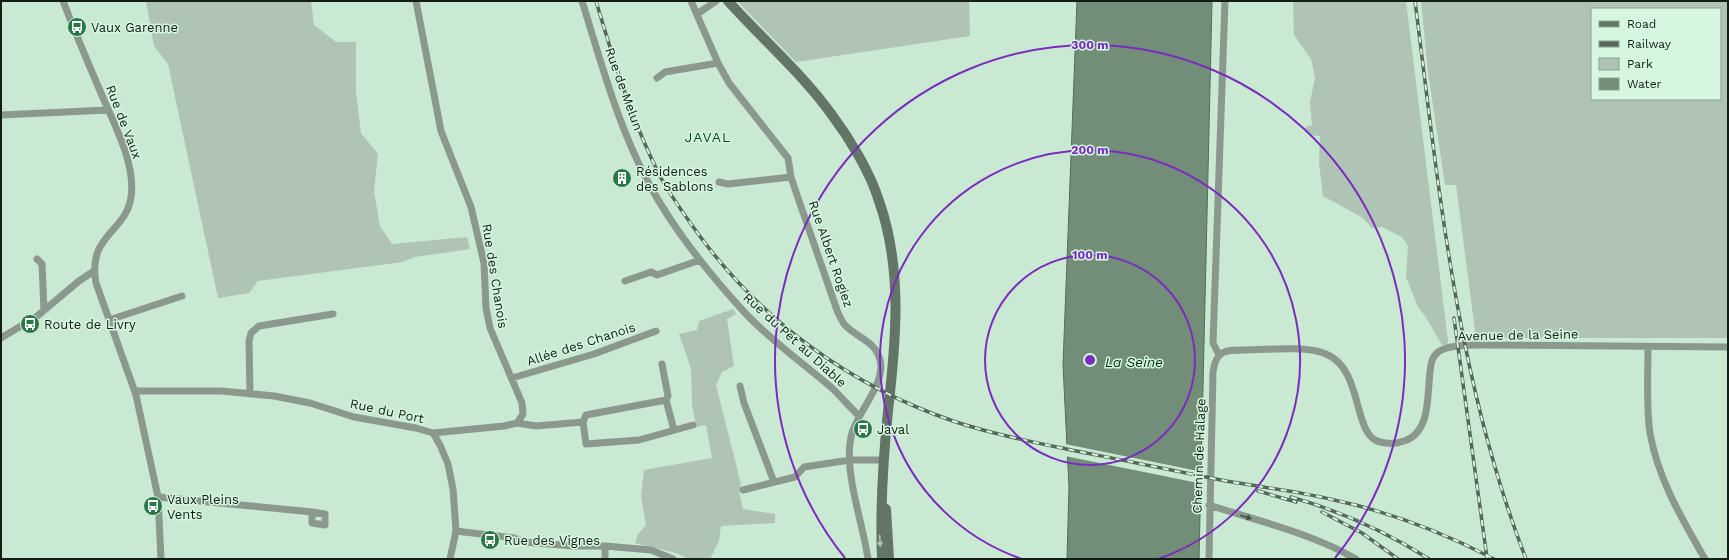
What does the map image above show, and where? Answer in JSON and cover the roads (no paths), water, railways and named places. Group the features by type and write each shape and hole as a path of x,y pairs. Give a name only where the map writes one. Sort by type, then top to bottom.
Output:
{"main road":[{"path":"728,1 792,69 832,115 852,145 879,200 892,251 896,328 884,460 880,528 882,559"},
{"path":"882,495 888,527 889,559"}],"street":[{"name":"Rue de Vaux","path":"62,1 127,156 132,186 128,208 104,240 96,254 94,271"},
{"name":"Rue des Chanois","path":"416,1 441,131 471,207 484,263 486,308 490,328 522,403 522,414 517,423"},
{"name":"Rue de Melun","path":"582,1 621,121 648,182"},
{"name":"Rue Albert Rogiez","path":"691,1 729,83 788,158 791,177 838,314 844,324 870,343 879,354 881,360 879,379 859,416 850,443 850,460 854,490 868,559"},
{"path":"697,14 716,1"},
{"path":"1219,355 1214,343 1225,1"},
{"path":"657,78 665,72 718,62"},
{"path":"1,115 108,110"},
{"path":"719,182 728,184 791,177"},
{"name":"Rue du Pet au Diable","path":"648,182 680,234 700,260 749,316 776,342 833,389 859,416"},
{"path":"37,259 42,264 44,310"},
{"path":"625,281 651,272 657,275 700,260"},
{"path":"1,338 44,310 79,281 94,271 96,283 135,391 158,497 161,559"},
{"path":"109,320 182,296"},
{"path":"250,394 249,341 251,333 259,326 333,314"},
{"name":"Allée des Chanois","path":"512,378 582,358 656,331"},
{"name":"Avenue de la Seine","path":"1219,355 1229,350 1301,350 1318,351 1332,357 1344,368 1349,378 1356,395 1367,434 1372,440 1392,444 1408,440 1420,430 1425,416 1431,363 1436,353 1443,349 1468,345 1728,347"},
{"path":"1648,347 1649,423 1654,450 1665,484 1705,559"},
{"name":"Chemin de Halage","path":"1209,559 1213,372 1215,361 1219,355"},
{"path":"662,364 668,396 666,400 674,430"},
{"path":"740,386 744,403 774,482"},
{"name":"Rue du Port","path":"135,391 221,391 274,396 310,403 354,417 416,428 433,434 440,445 448,464 453,489 456,531"},
{"path":"666,400 586,414 583,422 586,444 639,440 693,425"},
{"path":"433,434 504,426 517,423 536,426 583,422"},
{"path":"743,490 795,477 804,467 859,459 884,460"},
{"path":"158,497 312,512"},
{"path":"1209,505 1312,538 1341,550 1356,559"},
{"path":"450,559 456,531 514,538 525,542 651,550 673,559"},
{"path":"604,546 605,559"}],"water":[{"name":"La Seine","path":"1077,1 1212,1 1199,559 1067,559 1069,487 1063,365"}],"railway":[{"path":"596,1 632,113 661,178 679,207 724,267 751,296 812,348 845,370 915,407 969,426 1081,452 1221,480 1306,494 1355,505 1416,524 1456,540 1494,559"},
{"path":"1415,1 1442,214 1467,354 1483,423 1502,492 1526,559"},
{"path":"1454,318 1487,558"},
{"path":"1258,491 1296,502"},
{"path":"1291,497 1345,515 1396,539 1429,559"},
{"path":"1322,512 1362,533 1398,559"}],"place":[{"name":"Vaux Garenne","path":"77,27"},
{"name":"Résidences des Sablons","path":"622,178"},
{"name":"Route de Livry","path":"30,324"},
{"name":"Javal","path":"863,429"},
{"name":"Vaux Pleins Vents","path":"153,506"},
{"name":"Rue des Vignes","path":"490,540"}],"district":[{"name":"JAVAL","path":"708,137"}]}
